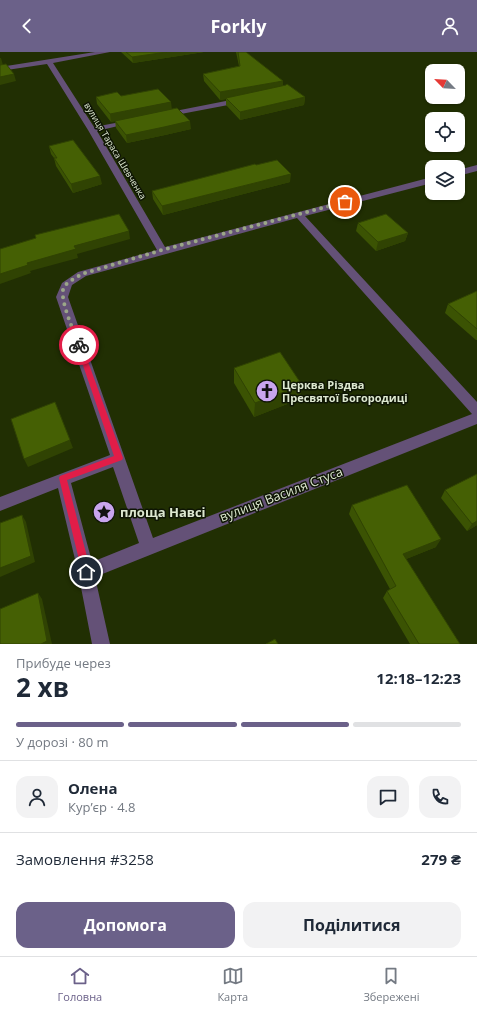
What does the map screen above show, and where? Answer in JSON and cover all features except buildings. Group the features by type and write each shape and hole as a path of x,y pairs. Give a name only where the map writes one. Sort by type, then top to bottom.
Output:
{"street":[{"path":"0,69 107,52"},
{"name":"вулиця Тараса Шевченка","path":"49,62 92,130 162,250"},
{"path":"160,116 251,98"},
{"path":"92,130 137,121"},
{"path":"465,171 477,168"},
{"path":"148,546 119,458 62,297 63,288 71,280 82,274 162,250 425,182"},
{"path":"298,214 477,411"},
{"name":"вулиця Василя Стуса","path":"86,572 148,546 477,418"},
{"path":"0,504 63,478 119,458"},
{"path":"63,478 86,572 101,644"}],"way so far":[{"path":"79,345 62,297 63,288 71,280 82,274 162,250 345,202"}],"place":[{"name":"Церква Різдва Пресвятої Богородиці","path":"267,391"},
{"name":"площа Навсі","path":"104,512"}],"route":[{"path":"79,345 119,458 63,478 86,572"}]}
